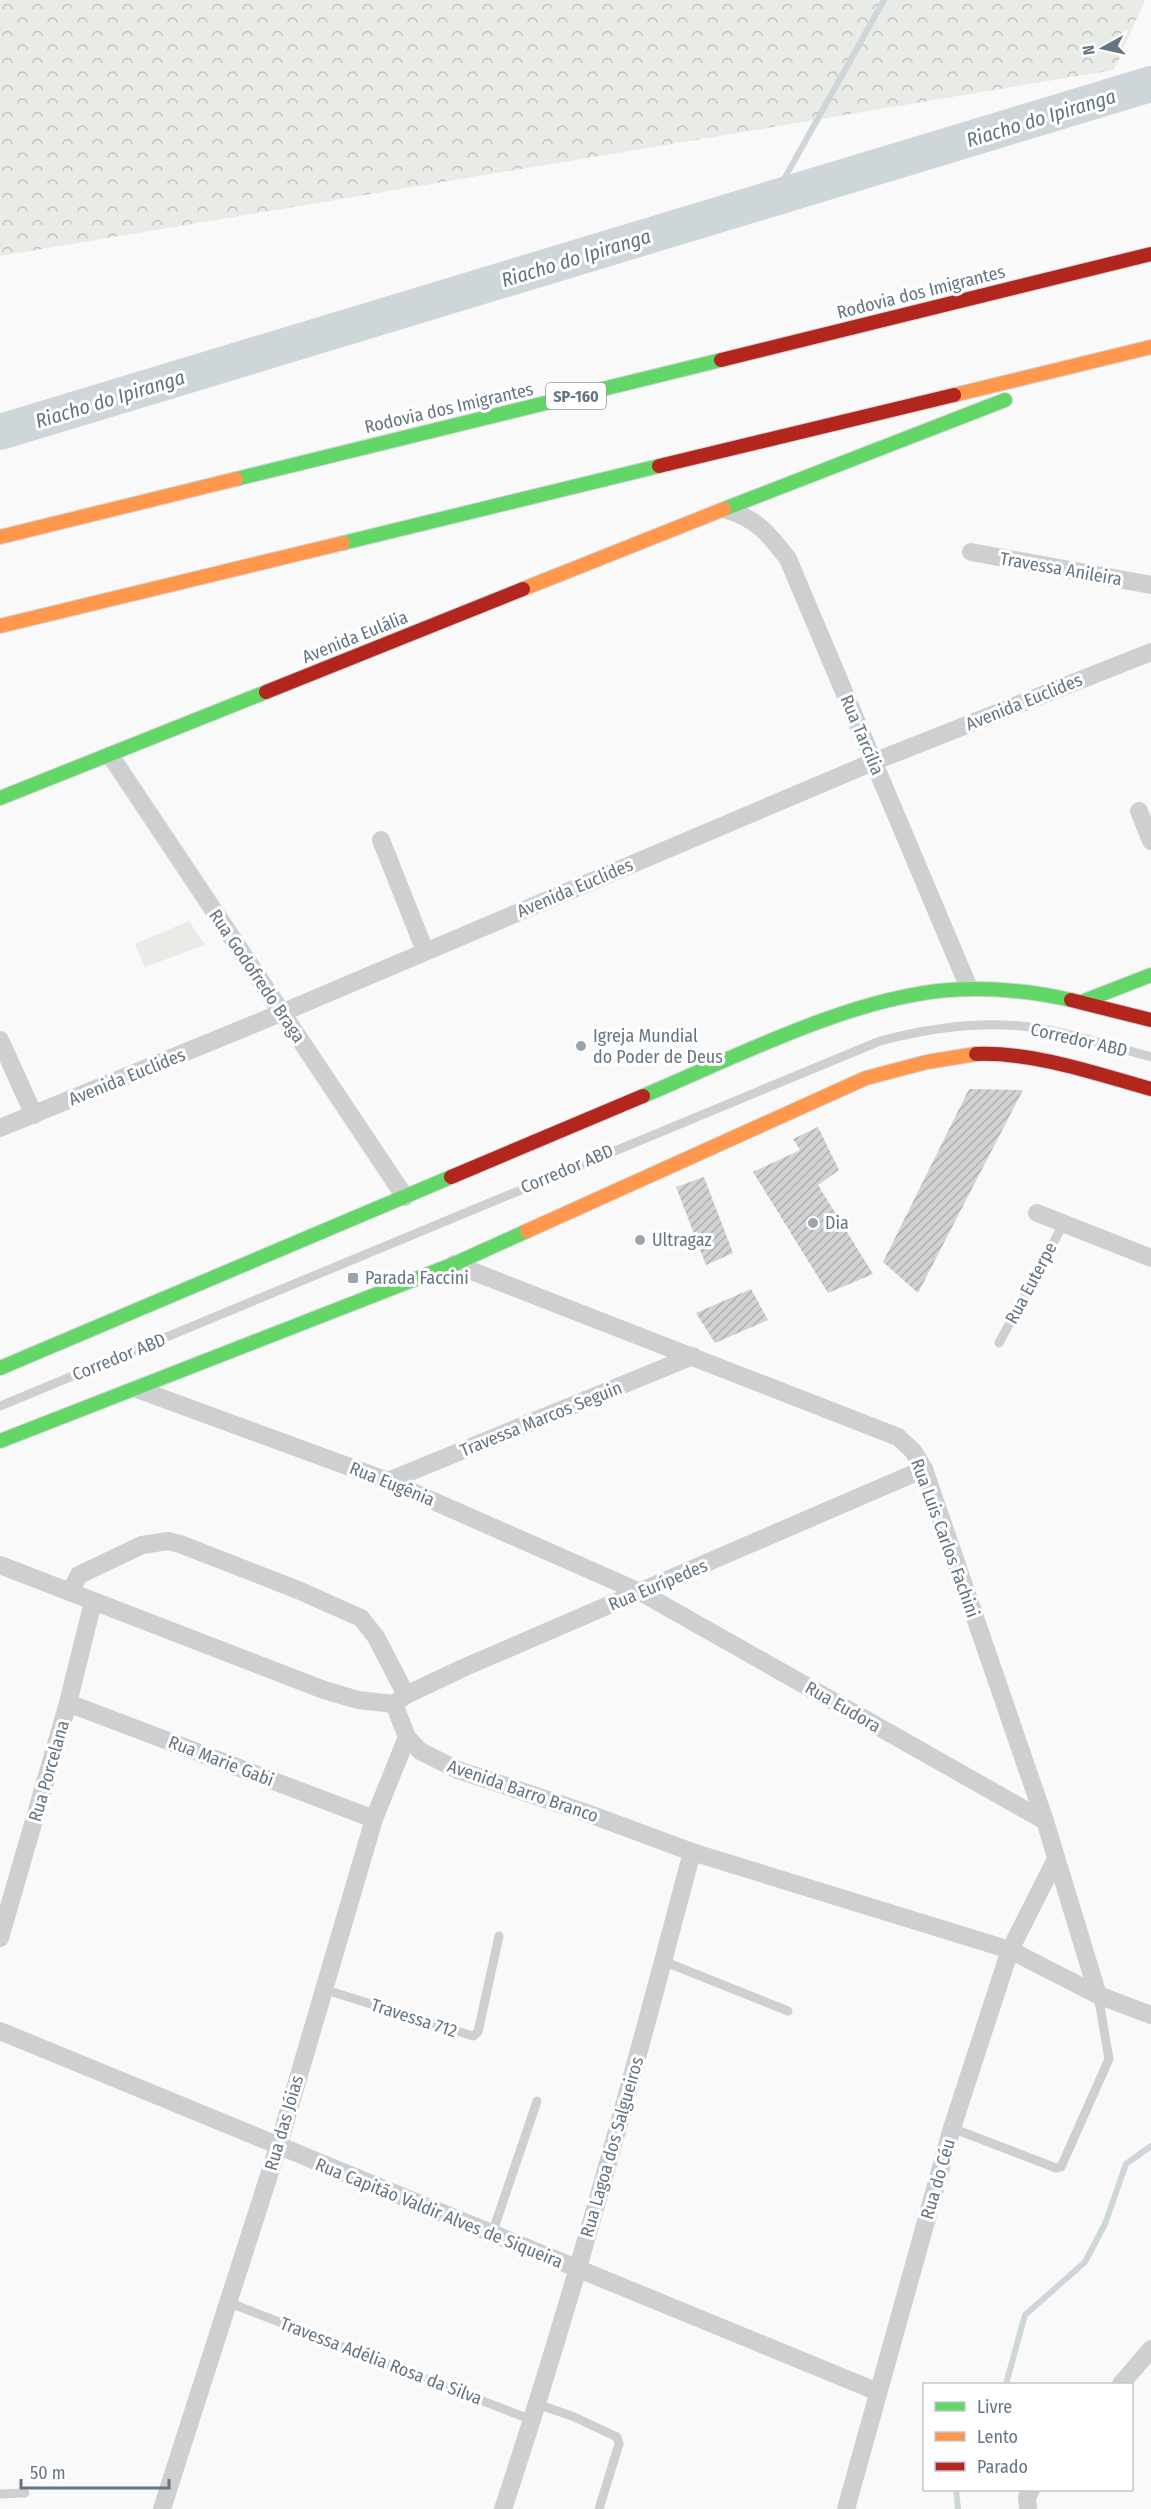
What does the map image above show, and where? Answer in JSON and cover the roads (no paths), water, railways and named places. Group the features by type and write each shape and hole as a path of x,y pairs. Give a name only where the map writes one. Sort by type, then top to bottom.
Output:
{"main road":[{"name":"Rodovia dos Imigrantes","path":"0,537 1151,254"},
{"path":"0,626 1151,347"},
{"name":"Avenida Eulália","path":"0,798 724,509 1122,355"},
{"path":"1084,1001 1151,975"},
{"path":"0,1368 781,1038 863,1009 913,996 969,988 1012,991 1084,1001 1151,1020"},
{"path":"0,1441 454,1264 867,1078 926,1061 988,1054 1064,1064 1151,1089"}],"street":[{"name":"Rua Tarcília","path":"724,509 747,516 769,534 788,559 969,988"},
{"name":"Travessa Anileira","path":"971,552 1151,585"},
{"name":"Avenida Euclides","path":"0,1128 281,1013 873,762 1151,652"},
{"name":"Rua Godofredo Braga","path":"110,755 405,1197"},
{"path":"1139,811 1151,841"},
{"path":"381,840 425,951"},
{"path":"0,1040 34,1115"},
{"name":"Rua Euterpe","path":"1037,1213 1151,1258"},
{"name":"Rua Luis Carlos Fachini","path":"454,1264 898,1437 913,1451 924,1469 1045,1821 1098,1995"},
{"name":"Travessa Marcos Seguin","path":"388,1480 693,1356"},
{"name":"Rua Eugênia","path":"137,1389 388,1480 642,1593"},
{"name":"Rua Eurípedes","path":"400,1699 463,1668 642,1593 924,1469"},
{"name":"Avenida Barro Branco","path":"70,1592 79,1575 142,1545 168,1541 298,1590 361,1618 376,1637 400,1699 407,1737 431,1758 458,1770 584,1812 692,1852 1010,1950 1098,1995"},
{"path":"0,1565 324,1690 358,1700 400,1699"},
{"name":"Rua Eudora","path":"642,1593 1045,1821"},
{"name":"Rua Porcelana","path":"0,1938 68,1703 93,1602"},
{"name":"Rua Marie Gabi","path":"68,1703 374,1819"},
{"name":"Rua das Jóias","path":"162,2509 230,2303 278,2147 374,1819 407,1737"},
{"name":"Rua Lagoa dos Salgueiros","path":"502,2509 534,2413 617,2139 692,1852"},
{"name":"Rua do Céu","path":"846,2509 952,2128 1010,1950 1056,1859"},
{"path":"1098,1995 1151,2015"},
{"name":"Rua Capitão Valdir Alves de Siqueira","path":"0,2031 878,2392"},
{"path":"1123,2383 1151,2349"},
{"path":"1028,2509 1027,2497 1030,2491"}],"lane":[{"name":"Corredor ABD","path":"0,1406 880,1041 948,1027 1017,1026 1052,1030 1151,1057"},
{"name":"Rua Euterpe","path":"999,1343 1064,1223"},
{"name":"Travessa 712","path":"323,1989 473,2036 478,2032 500,1936"},
{"path":"663,1962 788,2011"},
{"path":"952,2128 1056,2168 1061,2167 1109,2059 1098,1995"},
{"path":"492,2234 537,2101"},
{"name":"Travessa Adélia Rosa da Silva","path":"230,2303 534,2413 572,2416 618,2437 619,2444 598,2509"},
{"path":"0,2494 25,2493"}],"waterway":[{"path":"773,199 884,0"},
{"name":"Riacho do Ipiranga","path":"0,432 1151,84"},
{"path":"1006,2383 1025,2315 1085,2262 1105,2224 1126,2164 1151,2146"},
{"path":"956,2491 958,2509"}],"place":[{"name":"Igreja Mundial do Poder de Deus","path":"581,1046"},
{"name":"Dia","path":"813,1223"},
{"name":"Ultragaz","path":"640,1240"},
{"name":"Parada Faccini","path":"353,1278"}]}
